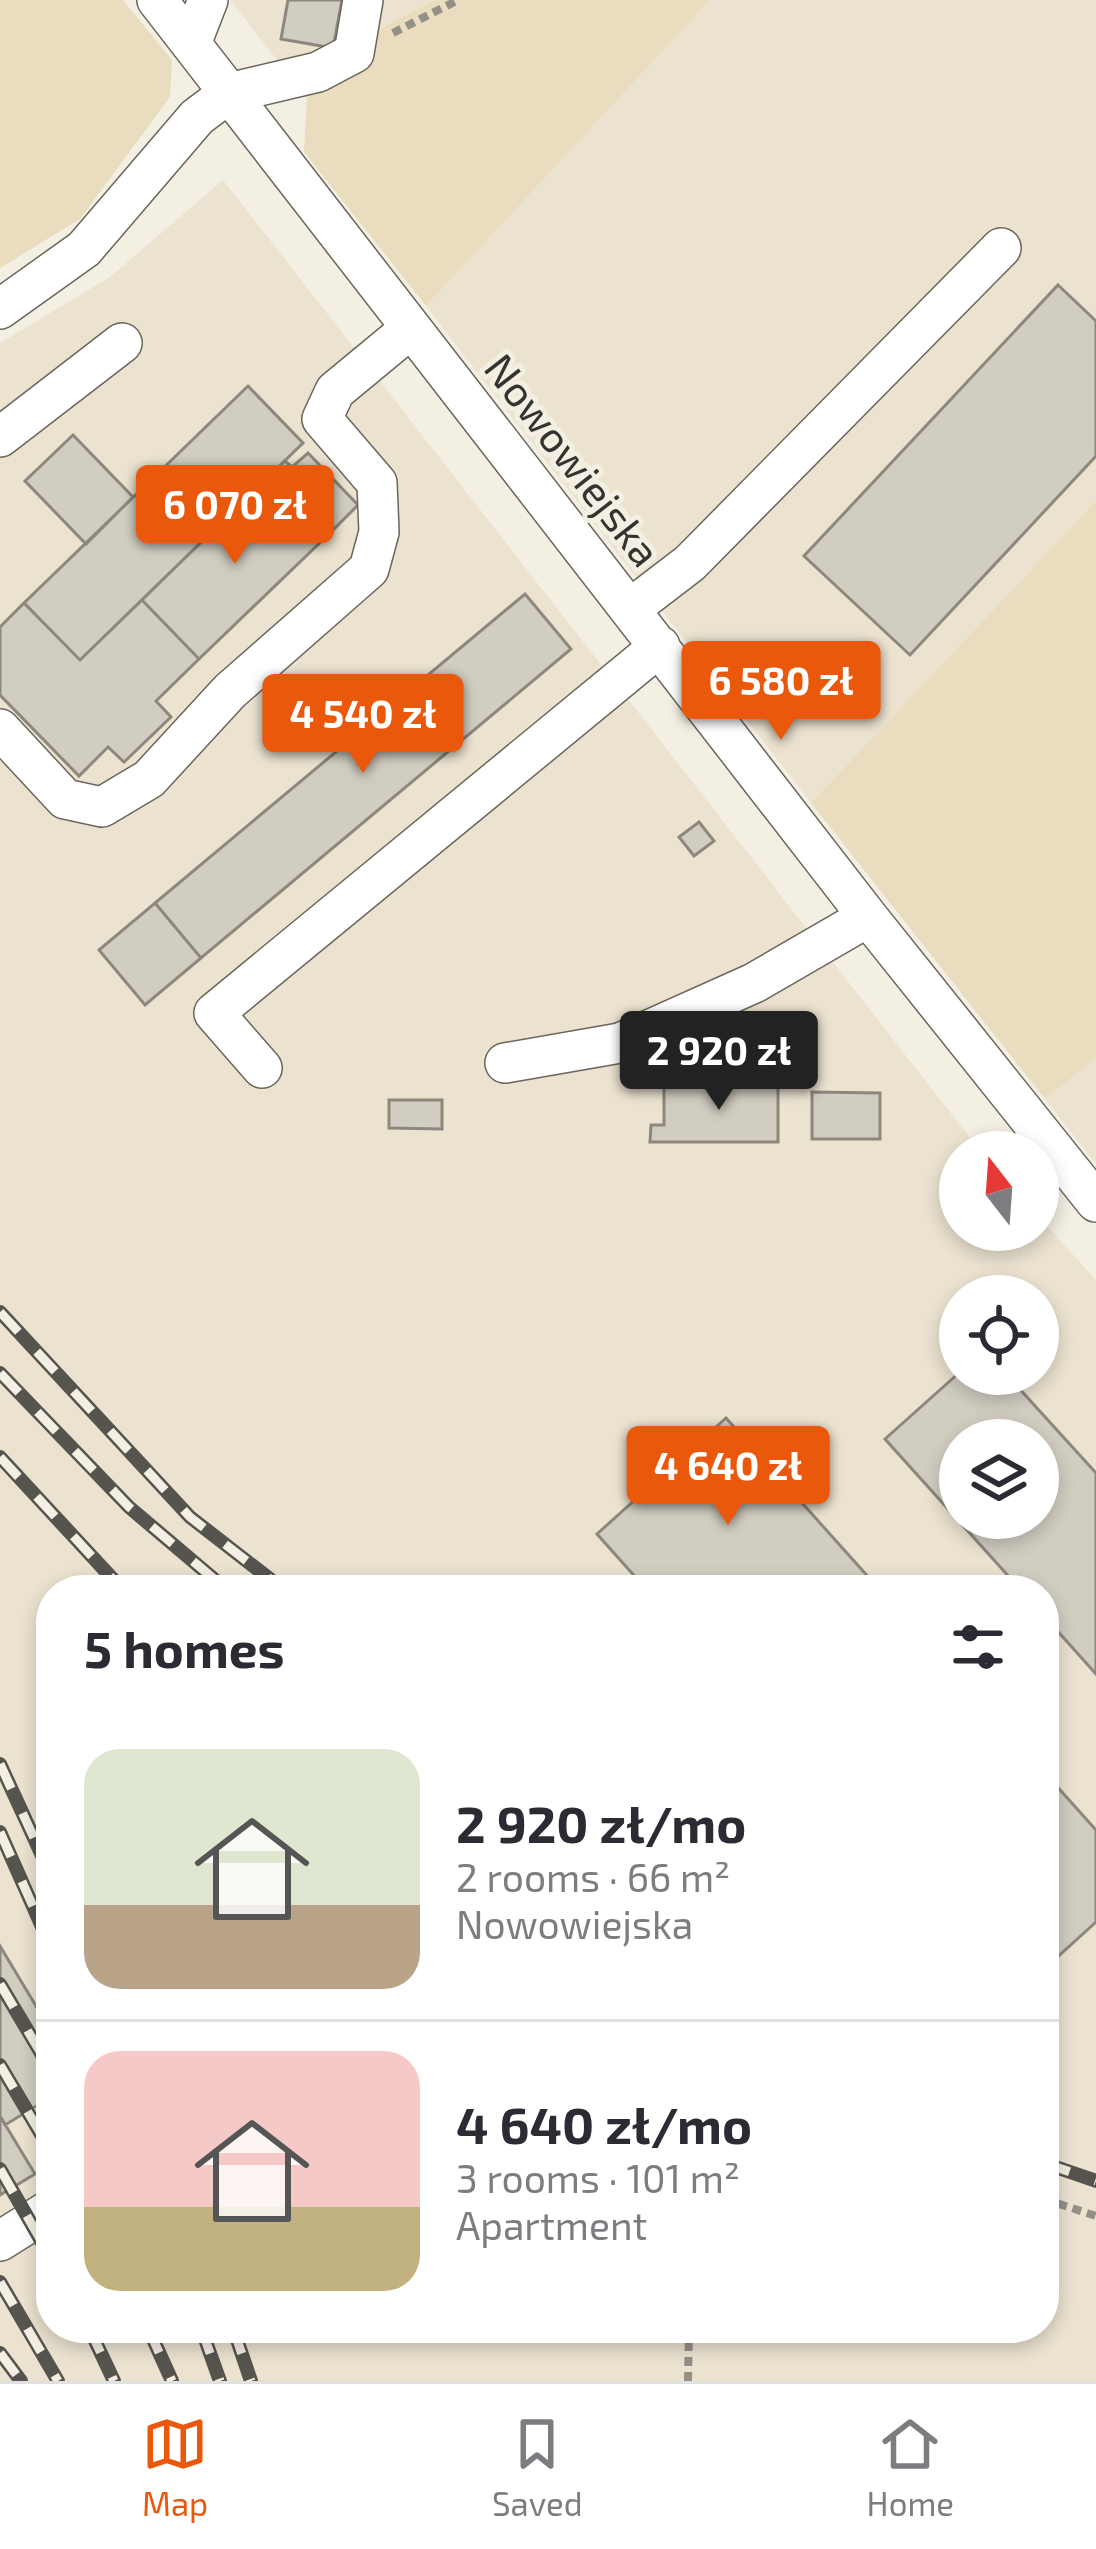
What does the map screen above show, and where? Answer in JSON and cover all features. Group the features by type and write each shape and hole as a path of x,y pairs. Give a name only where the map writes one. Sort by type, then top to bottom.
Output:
{"street":[{"name":"Nowowiejska","path":"157,0 868,917 1096,1202"},
{"path":"191,44 208,0"},
{"path":"0,309 84,249 197,118 229,93 318,72 354,53 364,0"},
{"path":"630,609 690,563 1001,248"},
{"path":"0,729 65,799 102,807 149,779 230,691 369,568 379,532 377,483 322,419 335,391 410,329"},
{"path":"0,437 122,343"},
{"path":"262,1069 214,1013 659,646"},
{"path":"505,1063 620,1043 754,983 868,917"},
{"path":"0,2241 36,2218"}],"path":[{"path":"354,53 458,0"},
{"path":"1059,2204 1096,2216"},
{"path":"688,2381 689,2343"}],"shaded area":[{"path":"0,0 123,0 172,60 170,97 80,219 0,268"},
{"path":"230,0 435,0 376,31 367,61 307,98"},
{"path":"435,0 710,0 426,306 304,152 307,98 367,61 376,31"},
{"path":"710,0 1096,0 1096,501 811,803 426,306"},
{"path":"223,180 965,1131 939,1131 939,1251 1059,1251 1059,1239 1096,1280 1096,2381 0,2381 0,343 110,277"},
{"path":"1096,501 1096,1058 1045,1099 811,803"},
{"path":"1096,1058 1096,1164 1045,1099"}],"building":[{"path":"288,0 342,0 333,48 281,39"},
{"path":"1058,285 1096,321 1096,456 910,655 804,556"},
{"path":"248,386 303,443 80,660 24,603"},
{"path":"73,435 133,497 86,544 25,481"},
{"path":"308,453 358,505 329,534 271,474 285,461 292,467"},
{"path":"271,474 329,534 199,659 142,600"},
{"path":"525,594 571,649 201,958 155,903"},
{"path":"142,600 199,659 156,701 171,717 124,762 108,747 79,776 0,695 0,627 24,603 80,660"},
{"path":"699,822 714,841 694,856 679,837"},
{"path":"155,903 201,958 145,1005 99,950"},
{"path":"664,1082 778,1083 778,1142 650,1142 651,1125 664,1125"},
{"path":"812,1092 880,1093 880,1139 812,1139"},
{"path":"389,1100 442,1100 442,1129 389,1128"},
{"path":"939,1391 939,1395 1025,1395 1047,1419 939,1419 939,1499 885,1439"},
{"path":"726,1418 867,1575 634,1575 597,1534"},
{"path":"1059,1432 1096,1473 1096,1674 1059,1633 1059,1575 1007,1575 975,1539 1059,1539"},
{"path":"1059,1789 1096,1830 1096,1922 1059,1955"},
{"path":"0,1946 36,2006 36,2106 5,2125 0,2116"},
{"path":"0,2116 35,2174 0,2195"}],"railway":[{"path":"0,1312 190,1517 265,1575"},
{"path":"0,1373 129,1507 209,1575"},
{"path":"0,1457 109,1575"},
{"path":"0,1764 36,1842"},
{"path":"0,1832 36,1913"},
{"path":"0,1984 36,2045"},
{"path":"0,2065 36,2126"},
{"path":"1059,2168 1096,2181"},
{"path":"0,2169 36,2232"},
{"path":"0,2282 58,2381"},
{"path":"96,2343 114,2381"},
{"path":"155,2343 172,2381"},
{"path":"206,2343 220,2381"},
{"path":"238,2343 251,2381"},
{"path":"0,2353 21,2381"}]}
